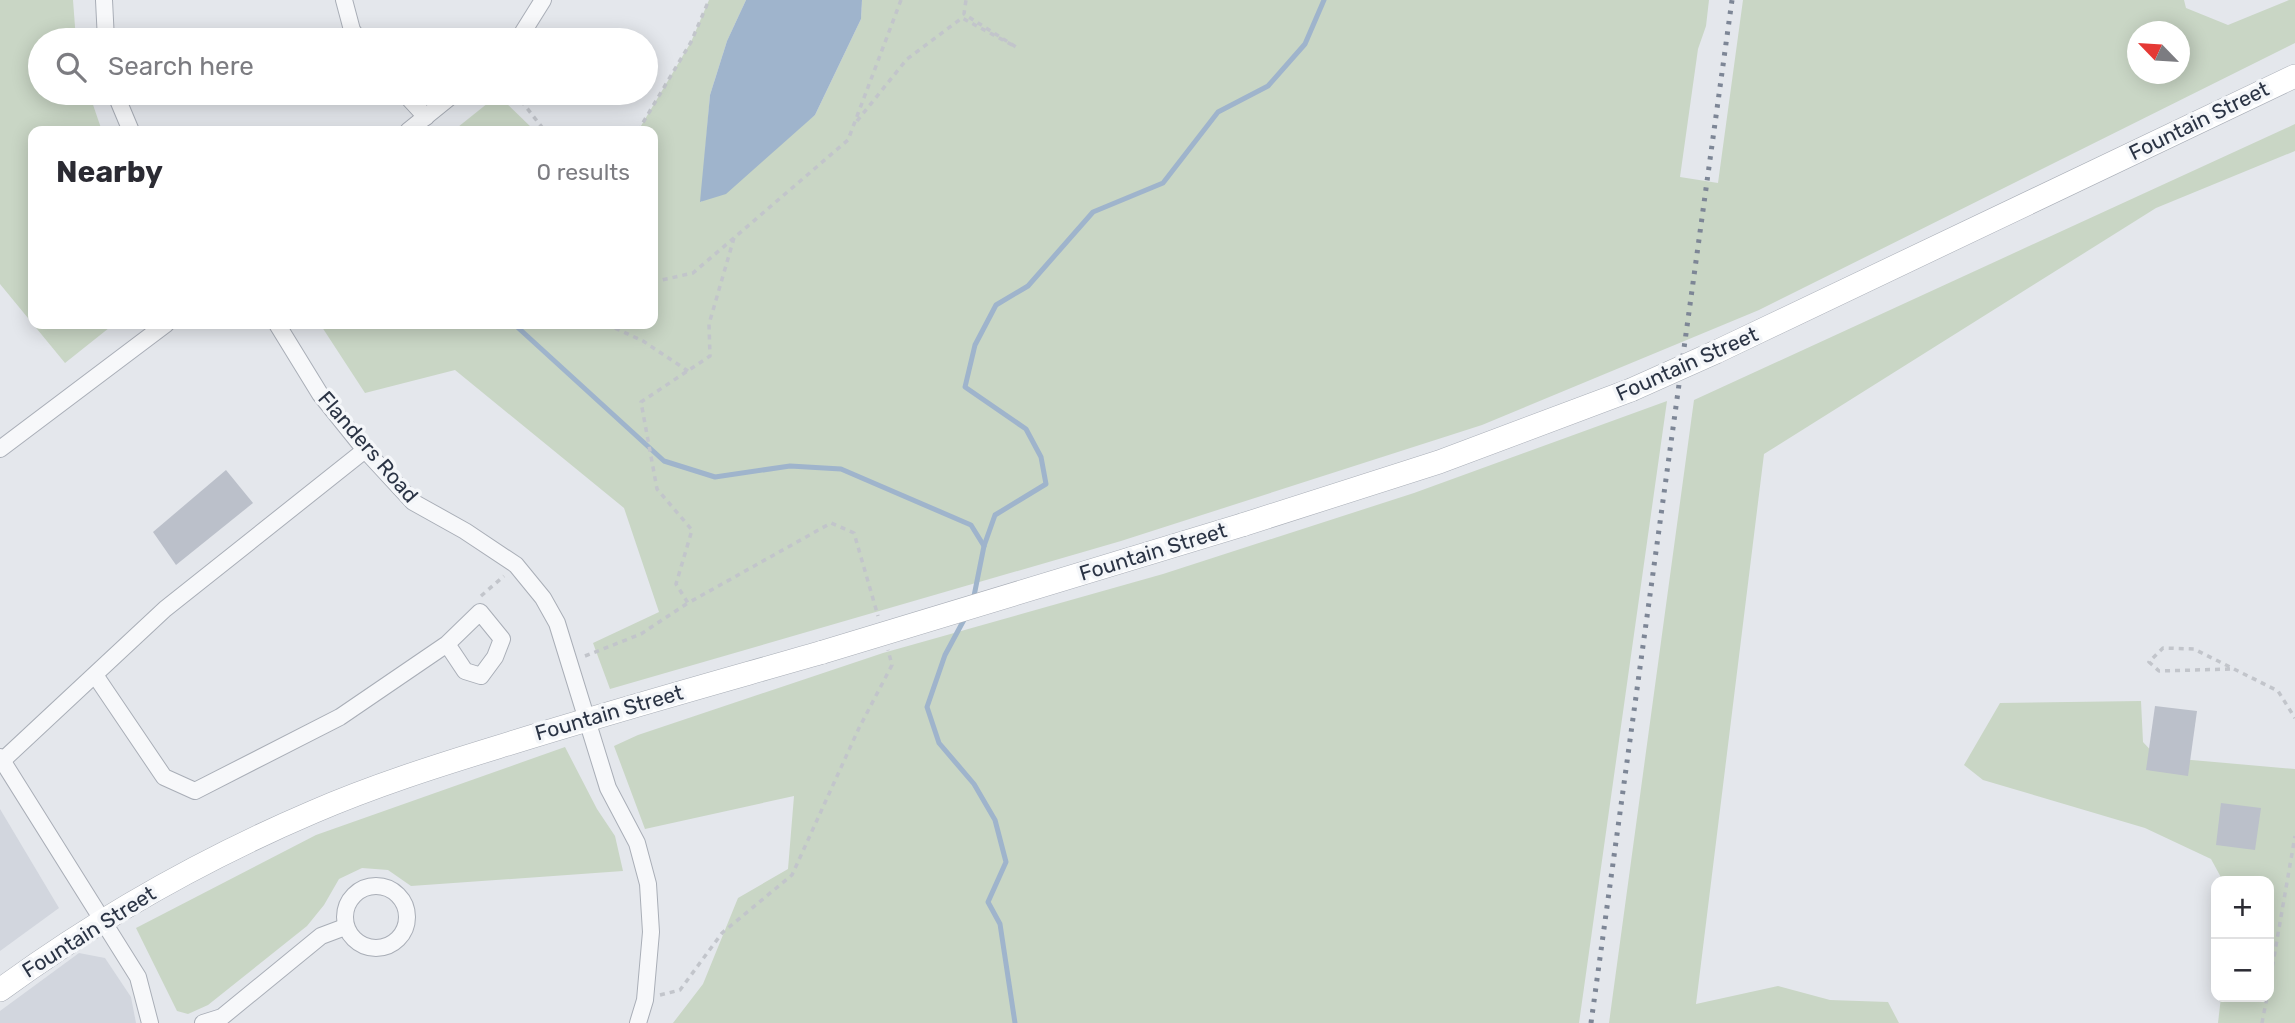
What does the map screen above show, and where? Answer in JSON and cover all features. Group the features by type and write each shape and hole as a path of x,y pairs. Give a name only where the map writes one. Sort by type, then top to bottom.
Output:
{"main road":[{"name":"Fountain Street","path":"0,990 102,920 252,839 314,811 439,765 588,718 823,652 1242,525 1439,462 1631,390 1716,352 2295,76"}],"street":[{"path":"104,0 105,28"},
{"path":"344,0 351,28"},
{"path":"526,28 543,0"},
{"path":"120,105 129,126"},
{"path":"415,105 426,117"},
{"path":"414,126 440,105"},
{"path":"0,449 159,329"},
{"name":"Flanders Road","path":"280,329 320,394 365,450 413,502 465,531 516,565 544,598 557,623 608,788 637,843 648,884 651,932 645,1000 638,1023"},
{"path":"150,1023 138,978 1,759 165,609 365,450"},
{"path":"95,675 164,777 195,791 340,716 447,644 480,612 502,639 495,657 481,676 465,671 447,644"},
{"path":"203,1023 222,1017 321,936 345,927"}],"path":[{"path":"658,97 691,42 709,0"},
{"path":"658,281 693,273 848,140 901,0"},
{"path":"853,125 907,59 963,16 966,0"},
{"path":"963,16 1016,47 963,16"},
{"path":"524,105 541,126"},
{"path":"641,126 653,105"},
{"path":"688,603 676,584 692,530 657,489 641,402 710,356 709,324 734,238"},
{"path":"617,329 643,341 688,371"},
{"path":"569,662 641,634 688,603 831,523 854,533 881,625"},
{"path":"480,612 480,597 516,565"},
{"path":"645,1000 680,990 722,933 792,875 859,728 892,665 884,638"},
{"path":"2231,669 2159,671 2149,662 2163,648 2194,649 2278,691 2295,718"},
{"path":"2274,957 2295,836"},
{"path":"2262,1023 2266,1002"}],"shaded area":[{"path":"0,809 59,908 0,951"},
{"path":"79,953 105,958 131,997 136,1023 0,1023 0,1011"}],"green space":[{"path":"0,0 73,0 75,28 28,28 28,105 93,105 100,126 28,126 28,318 0,284"},
{"path":"709,0 746,0 727,41 710,95 701,202 815,115 861,19 862,0 1709,0 1706,26 1698,49 1680,177 1718,183 1743,0 2184,0 2186,8 2228,25 2295,0 2295,43 1759,310 1482,425 1121,541 610,689 593,643 659,612 624,508 455,370 365,393 323,329 658,329 658,126 641,126 653,105 658,105 658,97 691,42"},
{"path":"486,105 508,105 530,126 459,126"},
{"path":"2295,124 2295,151 2156,208 1764,454 1696,1004 1778,986 1830,1000 1888,1002 1899,1023 1609,1023 1694,400"},
{"path":"37,329 108,329 65,363"},
{"path":"1667,401 1579,1023 673,1023 703,984 738,898 788,869 794,796 645,829 614,746 638,735 883,653 1163,574 1414,493"},
{"path":"2141,701 2143,742 2157,757 2295,769 2295,1023 2218,1023 2220,1002 2274,1002 2274,876 2220,876 2211,859 2145,828 1983,780 1964,765 2000,703"},
{"path":"565,747 597,809 615,836 623,871 411,886 388,870 362,868 339,879 324,905 307,926 208,1005 188,1014 177,1011 136,928 316,835"}],"water":[{"path":"746,0 862,0 861,19 815,115 726,194 700,202 710,95 727,41"}],"building":[{"path":"226,470 253,503 176,565 153,532"},
{"path":"2155,706 2197,711 2188,776 2146,770"},
{"path":"2221,803 2261,808 2255,850 2216,845"}],"waterway":[{"path":"973,601 984,546 995,515 1046,484 1041,457 1026,429 965,387 975,345 996,305 1028,286 1093,212 1163,183 1218,112 1268,86 1305,44 1324,0"},
{"path":"519,329 664,461 715,477 790,466 841,469 971,525 984,546"},
{"path":"966,616 945,655 927,707 939,743 974,784 995,820 1006,862 988,902 1000,924 1015,1023"}],"railway":[{"path":"1591,1023 1732,0"}]}
